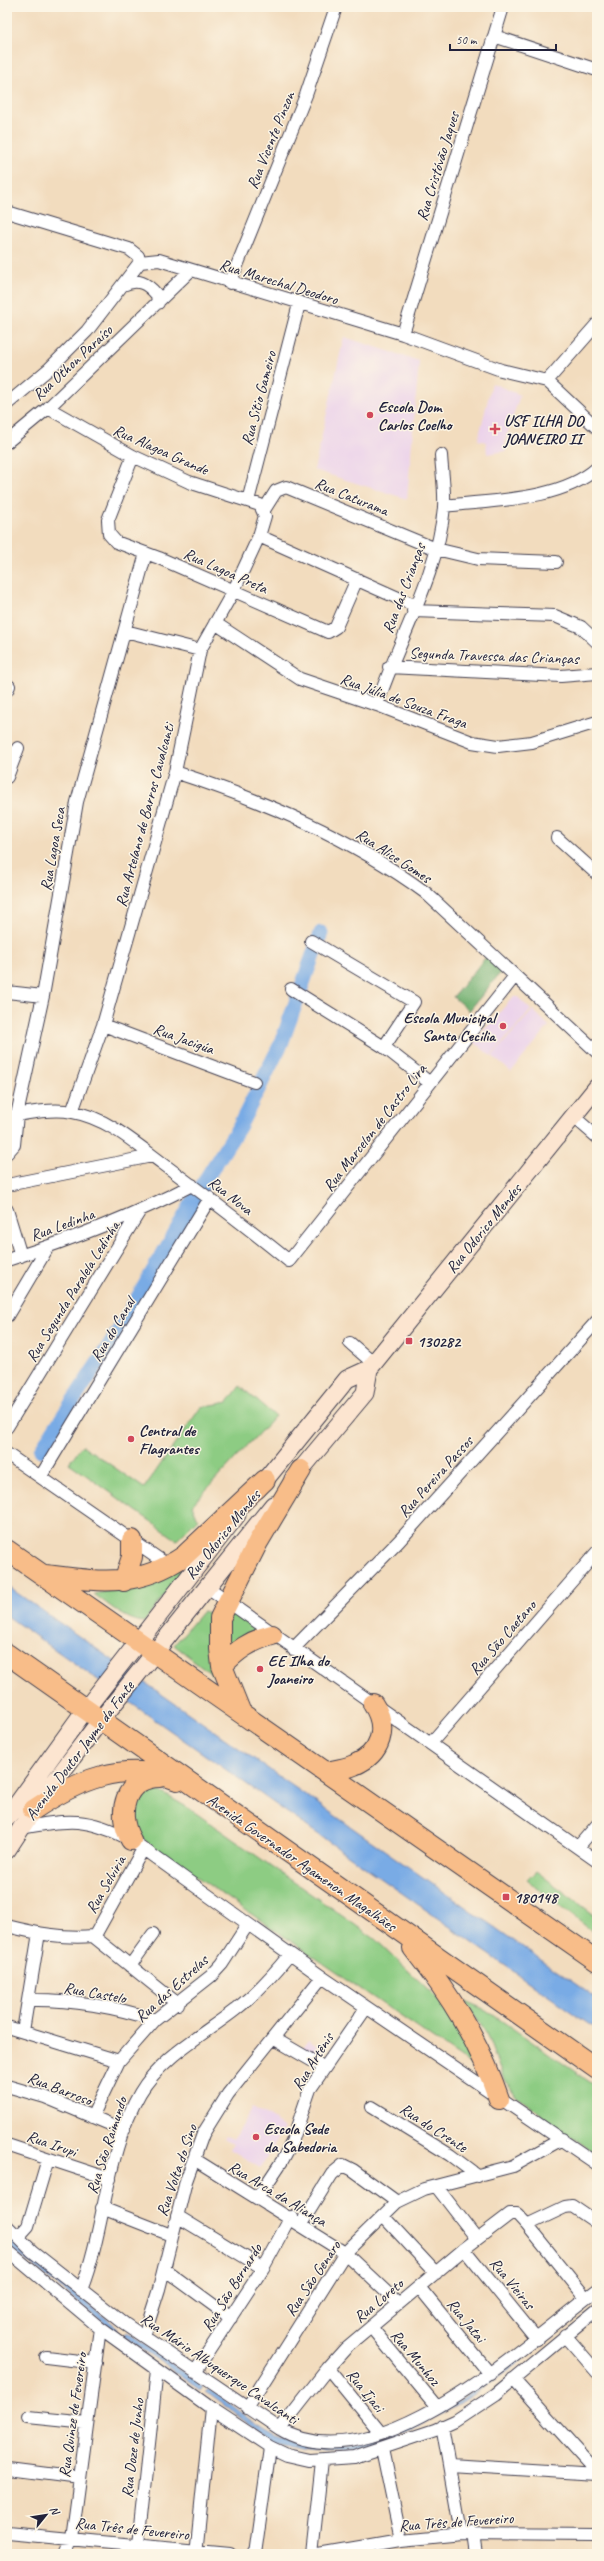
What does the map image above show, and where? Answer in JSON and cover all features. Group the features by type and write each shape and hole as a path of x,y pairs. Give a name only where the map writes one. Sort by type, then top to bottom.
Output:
{"highway":[{"path":"241,1713 222,1666 220,1649 220,1618 258,1542 301,1470"},
{"path":"42,1575 101,1582 124,1581 146,1577 169,1566 201,1542 265,1480"},
{"path":"124,1581 132,1557 132,1540"},
{"path":"7,1550 42,1575 132,1649 154,1652 597,1961"},
{"path":"222,1666 235,1652 248,1643 272,1635"},
{"name":"Avenida Governador Agamenon Magalhães","path":"7,1654 92,1716 597,2069"},
{"path":"326,1772 354,1765 369,1756 377,1746 382,1732 381,1716 373,1704"},
{"path":"33,1810 71,1786 94,1777 113,1773 143,1772 170,1778 204,1794"},
{"path":"137,1844 124,1827 122,1813 125,1800 139,1783 156,1777 170,1778"},
{"path":"400,1930 436,1976 464,2018 486,2061 499,2099"}],"main road":[{"name":"Rua Odorico Mendes","path":"92,1716 98,1692 265,1480 347,1379 371,1366 597,1087"},
{"name":"Rua Odorico Mendes","path":"154,1652 206,1586 365,1393 371,1366"},
{"name":"Avenida Doutor Jayme da Fonte","path":"7,1818 92,1716 114,1704 154,1652"},
{"name":"Avenida Doutor Jayme da Fonte","path":"7,1850 92,1716"}],"street":[{"name":"Rua Vicente Pinzon","path":"230,283 306,95 336,7"},
{"name":"Rua Cristóvão Jaques","path":"403,334 503,7"},
{"path":"494,36 597,70"},
{"path":"7,212 129,249 138,256 140,262"},
{"name":"Rua Marechal Deodoro","path":"140,262 159,260 190,271 403,334 501,370 547,381"},
{"name":"Rua Othon Paraíso","path":"7,404 50,368 87,331 140,262"},
{"name":"Rua Othon Paraíso","path":"7,442 48,408 190,271"},
{"path":"123,285 136,281 146,284 157,295 158,303"},
{"name":"Rua Sítio Gameiro","path":"248,501 299,304"},
{"path":"597,324 547,381 597,428"},
{"name":"Rua Alagoa Grande","path":"48,408 133,456 189,482 260,505 264,510"},
{"name":"Rua Lagoa Preta","path":"133,456 108,520 108,534 116,542 234,590 328,632 333,631 357,580"},
{"name":"Rua das Crianças","path":"378,705 389,667 415,609 436,549 444,506 441,456"},
{"path":"444,506 548,492 586,478 597,468"},
{"name":"Rua Caturama","path":"264,510 276,491 286,487 436,549 478,559 556,562"},
{"name":"Rua Artelano de Barros Cavalcanti","path":"72,1112 102,1025 176,772 200,650 234,590 259,536 265,516 264,510"},
{"path":"259,536 357,580 415,609 541,614 568,620 581,627 597,642"},
{"name":"Rua Lagoa Seca","path":"7,1153 14,1145 12,1116 43,996 76,802 146,553"},
{"name":"Rua Júlia de Souza Fraga","path":"215,623 300,679 378,705 472,742 498,746 532,742 597,722"},
{"path":"124,631 200,650"},
{"name":"Segunda Travessa das Crianças","path":"389,667 561,676 597,673"},
{"path":"7,777 18,748"},
{"name":"Rua Alice Gomes","path":"176,772 234,791 293,814 401,875 426,893 597,1052"},
{"path":"557,838 597,874"},
{"path":"311,941 414,1002 384,1047"},
{"name":"Rua Marcelon de Castro Lira","path":"289,1261 515,976"},
{"path":"292,990 384,1047 430,1083"},
{"path":"7,992 43,996"},
{"name":"Rua Jacigúa","path":"102,1025 254,1082"},
{"name":"Rua Nova","path":"12,1116 48,1111 72,1112 93,1118 113,1128 209,1197 289,1261"},
{"path":"574,1117 597,1137"},
{"path":"7,1185 152,1156"},
{"name":"Rua Ledinha","path":"7,1260 48,1247 139,1212 194,1187"},
{"name":"Rua do Canal","path":"41,1476 209,1197"},
{"path":"7,1210 21,1256"},
{"name":"Rua Segunda Paralela Ledinha","path":"7,1427 139,1212"},
{"path":"7,1316 48,1247"},
{"name":"Rua Pereira Passos","path":"293,1649 399,1541 597,1321"},
{"path":"350,1343 371,1366"},
{"path":"7,1454 41,1476 169,1566"},
{"name":"Rua São Caetano","path":"431,1743 597,1552"},
{"path":"206,1586 272,1635 431,1743 597,1861"},
{"path":"21,1828 66,1820 84,1821 107,1827 137,1844 366,2008 597,2164"},
{"path":"578,1847 597,1825"},
{"name":"Rua Selviria","path":"93,1936 137,1844"},
{"name":"Rua das Estrelas","path":"92,2117 118,2061 155,2020 178,2004 222,1964 248,1924"},
{"path":"7,1926 39,1933 78,1937 93,1936 178,2004"},
{"path":"23,2031 39,1933"},
{"path":"130,1966 153,1934"},
{"name":"Rua São Raimundo","path":"81,2290 88,2270 102,2208 124,2130 140,2092 162,2066 237,2009 265,1982 290,1954"},
{"name":"Rua Volta do Sino","path":"144,2336 164,2269 171,2235 194,2159 214,2116 273,2038 322,1977"},
{"name":"Rua Castelo","path":"29,2000 58,2001 96,2006 155,2020"},
{"name":"Rua Artênis","path":"258,2197 282,2161 292,2142 308,2093 323,2067 366,2008"},
{"path":"7,2027 118,2061"},
{"path":"273,2038 323,2067"},
{"name":"Rua Barroso","path":"7,2086 45,2097 124,2130"},
{"name":"Rua do Crente","path":"372,2106 450,2155 478,2176"},
{"name":"Rua São Genaro","path":"247,2408 345,2252 397,2202 424,2189 513,2166 562,2140"},
{"name":"Rua Irupi","path":"7,2145 110,2179"},
{"path":"18,2237 28,2226 48,2159"},
{"name":"Rua Arca da Aliança","path":"194,2159 291,2217 345,2252 398,2304"},
{"path":"302,2224 332,2174 343,2165 354,2170 397,2202"},
{"path":"436,2186 477,2239"},
{"path":"586,2298 527,2225 565,2207 572,2206 597,2223"},
{"path":"102,2208 171,2235"},
{"name":"Rua Loreto","path":"280,2429 328,2368 371,2327 464,2249 513,2213 527,2225"},
{"path":"177,2216 263,2268"},
{"path":"383,2216 436,2273"},
{"name":"Rua São Bernardo","path":"195,2372 263,2268 291,2217"},
{"name":"Rua Mário Albuquerque Cavalcanti","path":"7,2226 81,2290 125,2324 247,2408 280,2429 303,2440 326,2443 343,2442 380,2432 437,2407 490,2374 597,2290"},
{"name":"Rua Vieiras","path":"464,2249 535,2340 543,2353"},
{"path":"7,2250 100,2328 211,2408 270,2447 296,2458 322,2461 354,2457 382,2449 442,2426 473,2410 597,2310"},
{"path":"164,2269 231,2318"},
{"name":"Rua Jatai","path":"419,2287 490,2374"},
{"path":"115,2339 125,2324"},
{"name":"Rua Munhoz","path":"371,2327 437,2407"},
{"name":"Rua Quinze de Fevereiro","path":"65,2554 72,2538 100,2328"},
{"path":"565,2335 597,2372"},
{"path":"46,2357 96,2363"},
{"name":"Rua Ijaci","path":"328,2368 380,2432"},
{"name":"Rua Doze de Junho","path":"137,2549 157,2370"},
{"path":"513,2379 597,2473"},
{"path":"199,2398 209,2382"},
{"path":"196,2552 211,2408"},
{"path":"28,2417 87,2423"},
{"path":"399,2424 404,2441"},
{"path":"442,2426 467,2533 475,2554"},
{"path":"256,2554 270,2447"},
{"path":"382,2449 401,2540"},
{"path":"312,2554 322,2461"},
{"path":"450,2465 597,2473"},
{"path":"9,2469 80,2478"},
{"name":"Rua Três de Fevereiro","path":"7,2533 72,2538 137,2549 230,2554"},
{"name":"Rua Três de Fevereiro","path":"319,2554 371,2550 401,2540 467,2533 597,2535"}],"shaded area":[{"name":"Escola Dom Carlos Coelho","path":"344,337 419,361 407,499 314,470"},
{"name":"USF ILHA DO JOANEIRO II","path":"492,383 520,395 505,441 506,451 487,454 486,442 478,440"},
{"name":"Escola Municipal Santa Cecilia","path":"513,997 518,997 531,1010 491,1056 474,1042"},
{"path":"533,1010 549,1026 511,1072 492,1056"},
{"path":"308,2040 324,2050 317,2061 301,2051"},
{"name":"Escola Sede da Sabedoria","path":"253,2107 285,2128 260,2168 230,2149 233,2144 224,2139 226,2136 233,2139"}],"green space":[{"path":"486,957 501,972 469,1011 453,997"},
{"path":"240,1386 275,1416 192,1505 198,1519 177,1540 69,1463 82,1445 144,1488 201,1407 228,1402"},
{"path":"192,1560 144,1622 137,1621 124,1615 94,1594 117,1589"},
{"path":"203,1611 211,1614 218,1679 174,1645"},
{"path":"227,1611 252,1621 258,1629 226,1656"},
{"path":"151,1790 161,1792 190,1809 375,1939 454,2014 479,2070 139,1837 130,1823 133,1801 144,1791"},
{"path":"536,1871 597,1917 597,1935 527,1880"},
{"path":"465,2001 486,2010 597,2087 597,2155 516,2096 502,2075 486,2033"}],"water":[{"path":"7,1586 597,1999 597,2030 7,1616"},
{"path":"7,2235 18,2247 118,2328 115,2332 14,2251 7,2243"},
{"path":"597,2294 597,2300 540,2347 537,2344"},
{"path":"126,2332 204,2386 201,2390 123,2336"},
{"path":"533,2347 535,2350 472,2396 422,2424 404,2432 402,2429 460,2400"},
{"path":"210,2389 241,2413 272,2434 288,2441 306,2446 325,2448 346,2446 398,2430 400,2434 368,2445 339,2450 324,2451 293,2448 276,2443 206,2392"}],"waterway":[{"path":"41,1450 118,1332 209,1174 239,1127 281,1044 321,933"}],"place":[{"name":"Escola Dom Carlos Coelho","path":"370,415"},
{"name":"USF ILHA DO JOANEIRO II","path":"495,429"},
{"name":"Escola Municipal Santa Cecilia","path":"503,1026"},
{"name":"130282","path":"409,1341"},
{"name":"Central de Flagrantes","path":"131,1439"},
{"name":"EE Ilha do Joaneiro","path":"260,1669"},
{"name":"180148","path":"506,1897"},
{"name":"Escola Sede da Sabedoria","path":"256,2137"}]}
